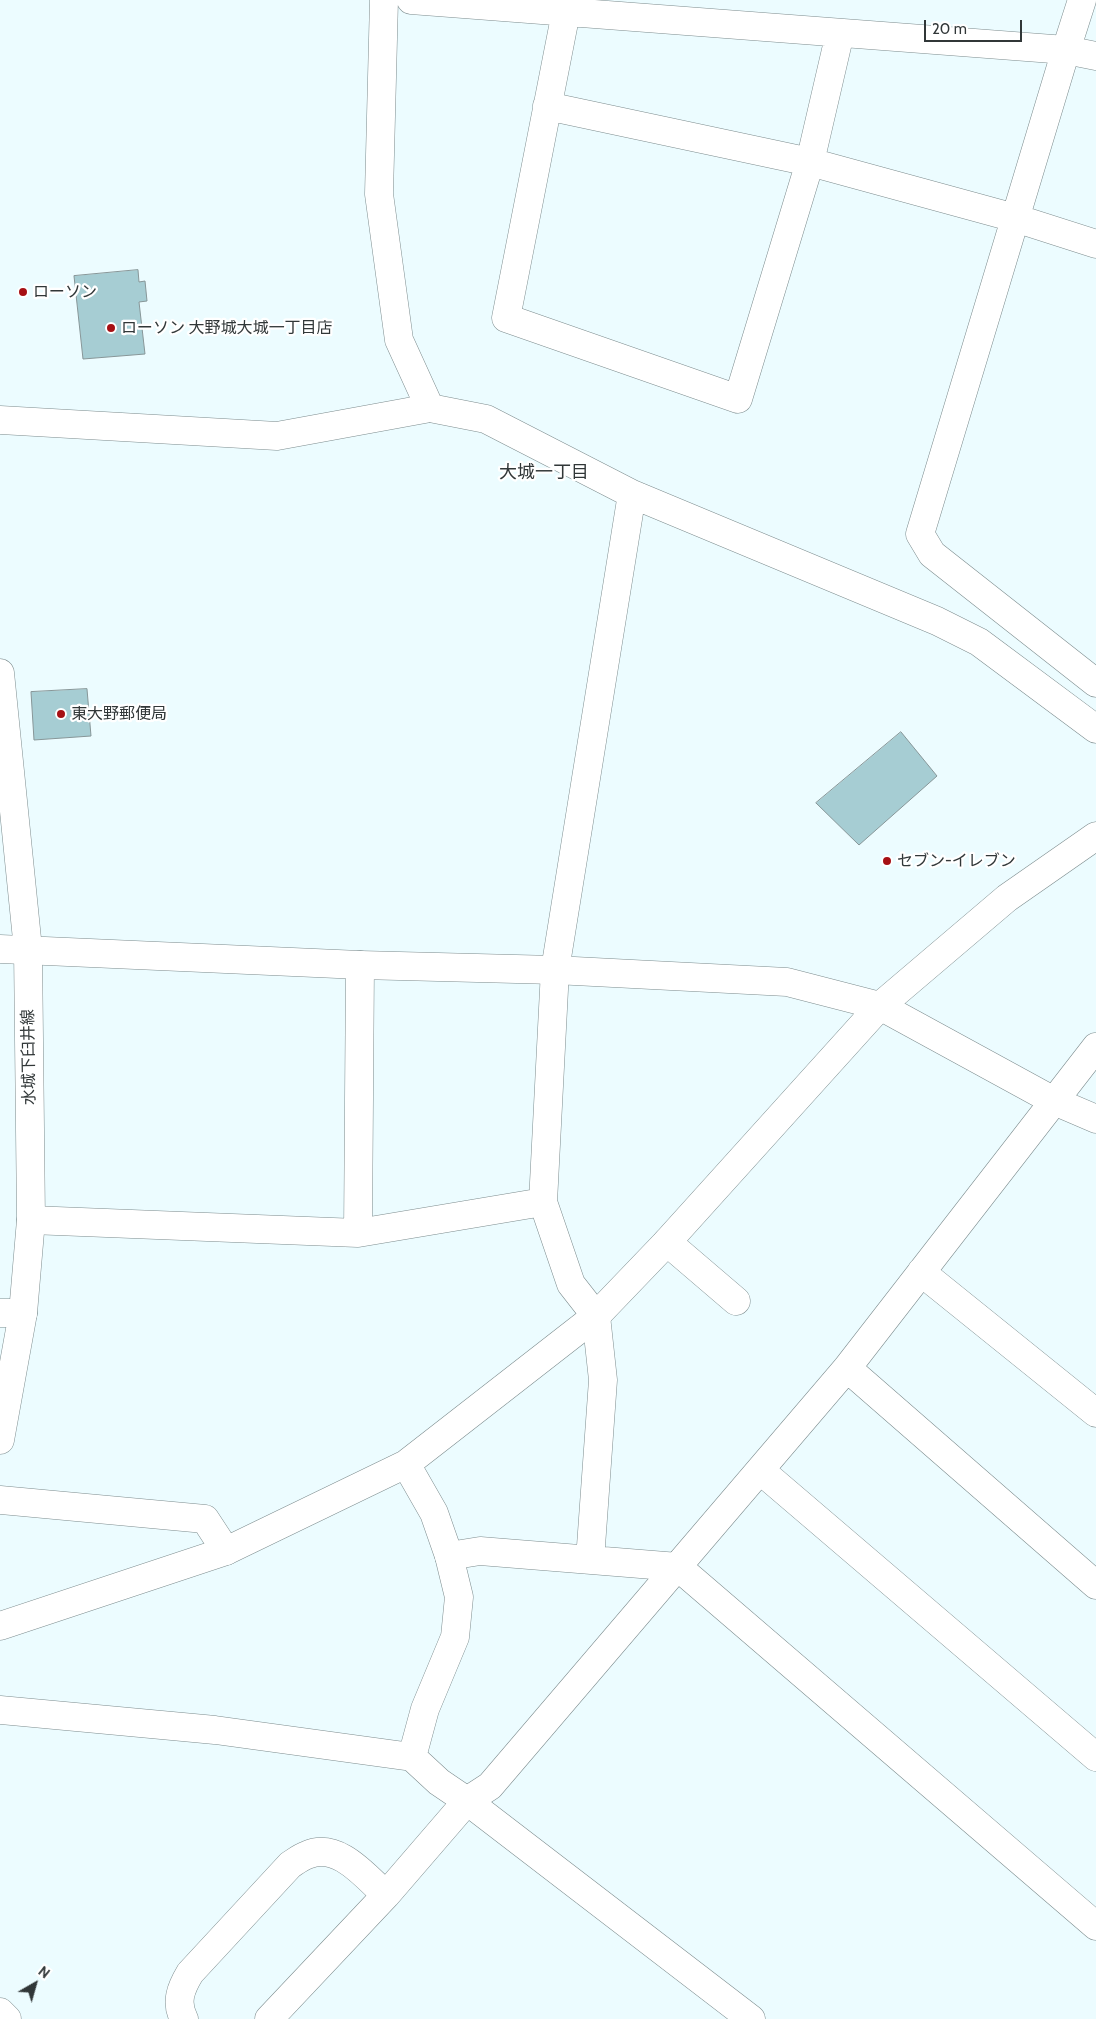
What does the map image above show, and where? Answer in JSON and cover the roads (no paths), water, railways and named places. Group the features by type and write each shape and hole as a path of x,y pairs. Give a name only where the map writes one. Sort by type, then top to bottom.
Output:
{"street":[{"path":"384,0 379,194 399,340 430,408"},
{"path":"411,0 1066,50 1096,56"},
{"path":"1082,0 920,534 932,554 1093,671"},
{"path":"566,12 506,318 738,400 810,162 840,33"},
{"path":"547,106 810,162 1015,218 1096,244"},
{"path":"0,420 277,436 430,408 486,419 632,494 937,621 979,642 1096,729"},
{"path":"590,1560 603,1380 596,1316 571,1284 543,1202 555,970 632,494"},
{"name":"水城下臼井線","path":"0,673 28,949 31,1220 12,1313 0,1440"},
{"path":"0,1626 226,1551 406,1464 596,1316 667,1242 880,1006 937,960 1007,898 1096,836"},
{"path":"0,949 360,965 555,970 787,982 880,1006 1054,1101 1096,1119"},
{"path":"358,1233 360,965"},
{"path":"273,2017 386,1895 467,1801 490,1786 847,1368 1096,1047"},
{"path":"31,1220 358,1233 543,1202"},
{"path":"667,1242 736,1300"},
{"path":"921,1272 1096,1413"},
{"path":"847,1368 1096,1585"},
{"path":"406,1464 434,1513 449,1556 458,1597 455,1637 425,1709 412,1757"},
{"path":"760,1470 1096,1757"},
{"path":"0,1500 205,1519 226,1551"},
{"path":"449,1556 480,1551 678,1567 1096,1926"},
{"path":"0,1710 215,1730 412,1757 439,1782 467,1801 751,2019"},
{"path":"184,2019 179,2002 182,1986 190,1973 290,1865 309,1854 323,1852 341,1855 386,1895"},
{"path":"0,2012 7,2019"}],"place":[{"name":"ローソン","path":"23,292"},
{"name":"ローソン 大野城大城一丁目店","path":"111,328"},
{"name":"東大野郵便局","path":"61,714"},
{"name":"セブン-イレブン","path":"887,861"}],"district":[{"name":"大城一丁目","path":"544,473"}]}
